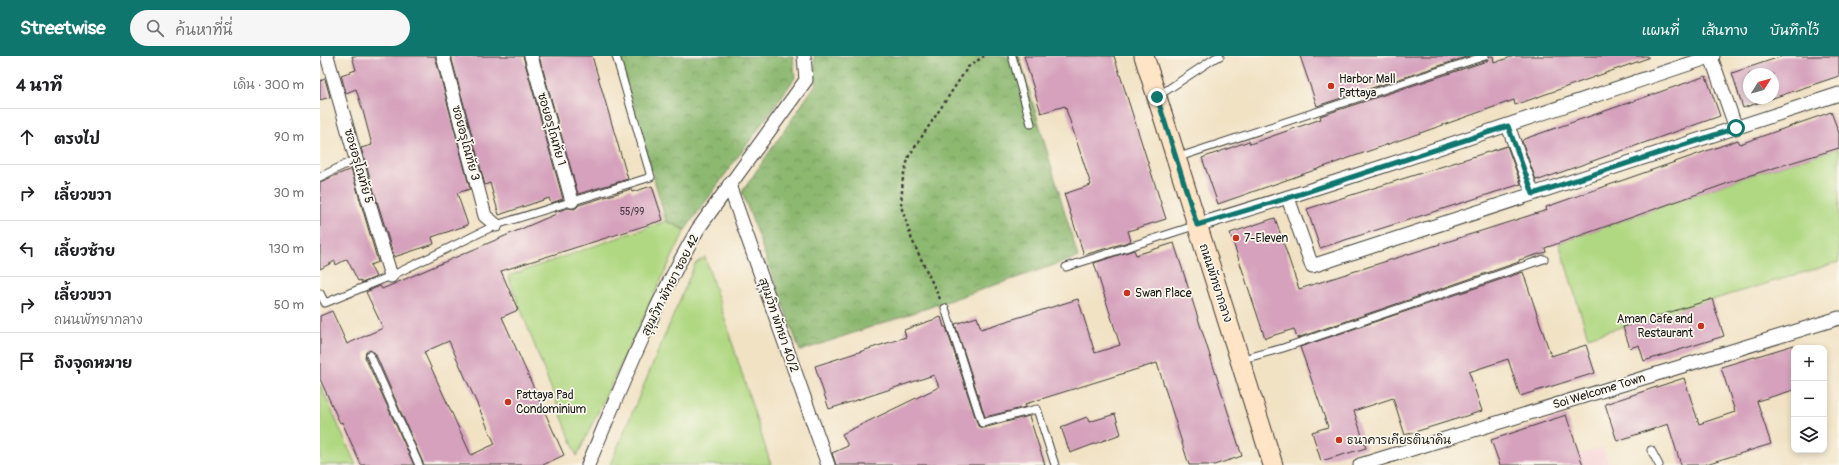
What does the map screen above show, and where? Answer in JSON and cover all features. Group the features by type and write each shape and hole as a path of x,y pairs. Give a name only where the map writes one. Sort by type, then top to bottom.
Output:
{"main road":[{"name":"ถนนพัทยากลาง","path":"1144,56 1272,465"}],"street":[{"name":"ซอยอรุโณทัย 5","path":"328,56 356,159 391,276"},
{"name":"ซอยอรุโณทัย 3","path":"443,56 486,216 496,225"},
{"name":"ซอยอรุโณทัย 1","path":"531,56 572,201"},
{"name":"สุขุมวิท พัทยา ซอย 42","path":"588,465 629,368 684,253 698,229 806,80 804,56"},
{"path":"1197,225 1288,198 1508,126 1712,56 1736,128"},
{"path":"1288,198 1312,266 1839,94"},
{"path":"1508,126 1533,194"},
{"name":"สุขุมวิท พัทยา 40/2","path":"730,185 828,465"},
{"name":"Soi Welcome Town","path":"1360,465 1839,318"}],"lane":[{"path":"320,293 325,303 391,276 496,225 651,177 616,56"},
{"path":"1012,56 1031,124"},
{"path":"1157,97 1220,56"},
{"path":"1176,158 1485,56"},
{"path":"320,176 356,159"},
{"path":"1066,268 1197,225"},
{"path":"1240,360 1283,348 1544,260"},
{"path":"945,308 982,423 1037,409 1055,465"},
{"path":"370,354 419,465"},
{"path":"1651,450 1659,465"}],"path":[{"path":"945,308 912,240 900,206 903,177 909,156 968,67 984,56"}],"shaded area":[{"path":"1602,447 1610,465 1547,465"}],"green space":[{"path":"619,56 793,56 795,78 685,230 666,221"},
{"path":"814,56 1019,56 1078,257 800,351 742,192 816,84"},
{"path":"1839,148 1839,262 1588,337 1559,243 1751,175"},
{"path":"666,221 685,230 577,456 508,276"},
{"path":"705,257 771,465 610,465 695,264"},
{"path":"320,384 356,465 320,465"}],"building":[{"path":"352,56 435,56 470,189 457,193 468,225 432,237 434,244 394,257 361,148 372,145 363,111 356,89 346,93 341,75 356,70"},
{"path":"451,56 523,56 563,199 551,203 549,198 499,215 490,183 485,185"},
{"path":"539,56 592,56 628,179 578,194"},
{"path":"1024,56 1114,56 1166,219 1128,231 1131,241 1084,255 1064,194 1091,185 1065,106 1041,113"},
{"name":"Harbor Mall Pattaya","path":"1300,56 1469,56 1317,106"},
{"path":"1490,56 1493,56 1494,63 1514,56 1648,56 1648,58 1515,105 1514,100 1218,204 1202,158 1249,141 1250,144 1321,119 1320,116 1487,61"},
{"path":"1783,56 1839,56 1839,76 1779,96 1779,68 1747,68"},
{"path":"1743,69 1743,104 1755,104 1743,108 1732,73"},
{"path":"1706,76 1720,116 1536,180 1522,141 1524,139"},
{"path":"325,79 330,97 320,100 320,81"},
{"path":"1831,112 1839,133 1839,148 1751,175 1545,248 1546,252 1519,260 1519,262 1297,338 1294,329 1265,338 1230,233 1275,218 1299,289 1547,210 1546,207 1738,140 1740,144"},
{"path":"1507,146 1521,184 1320,248 1307,209"},
{"path":"351,169 378,262 370,265 376,277 362,283 360,280 358,281 347,259 336,265 335,261 320,269 320,182"},
{"path":"652,186 663,220 501,271 518,310 502,317 564,455 543,465 424,465 375,353 370,350 366,352 365,357 414,465 361,465 342,422 340,423 320,379 320,316 332,311 347,344 383,328 366,292 380,286 382,289 556,214 555,212 568,208 575,209 579,205 631,189 632,192","holes":["449,341 495,444 471,455 424,352"]},
{"path":"1174,243 1242,456 1214,465 1189,465 1157,363 1025,404 1026,407 985,417 955,324 977,317 981,329 1078,299 1095,353 1120,345 1094,263 1134,250 1136,255"},
{"path":"1523,272 1551,356 1586,345 1595,373 1520,396 1508,359 1469,372 1482,411 1405,435 1393,398 1354,411 1366,448 1321,461 1312,432 1328,427 1300,347"},
{"path":"1712,299 1724,336 1644,361 1639,345 1630,348 1623,327"},
{"path":"941,317 944,327 946,327 978,426 983,428 1029,416 1045,465 836,465 832,453 848,446 842,434 939,387 934,375 829,409 815,366 906,337 904,330"},
{"path":"1791,346 1791,391 1757,401 1771,444 1703,465 1681,465 1668,424 1617,441 1605,404 1684,378 1699,424 1735,412 1721,367"},
{"path":"1115,414 1121,434 1070,453 1061,427 1087,417 1089,422"},
{"path":"1566,415 1583,465 1500,465 1491,440"}],"place":[{"name":"Harbor Mall Pattaya","path":"1331,86"},
{"name":"7-Eleven","path":"1236,238"},
{"name":"Swan Place","path":"1127,293"},
{"name":"Aman Cafe and Restaurant","path":"1701,326"},
{"name":"Pattaya Pad Condominium","path":"508,402"},
{"name":"ธนาคารเกียรตินาคิน","path":"1339,440"}],"route":[{"path":"1157,97 1197,225 1288,198 1508,126 1533,194 1736,128"}]}
